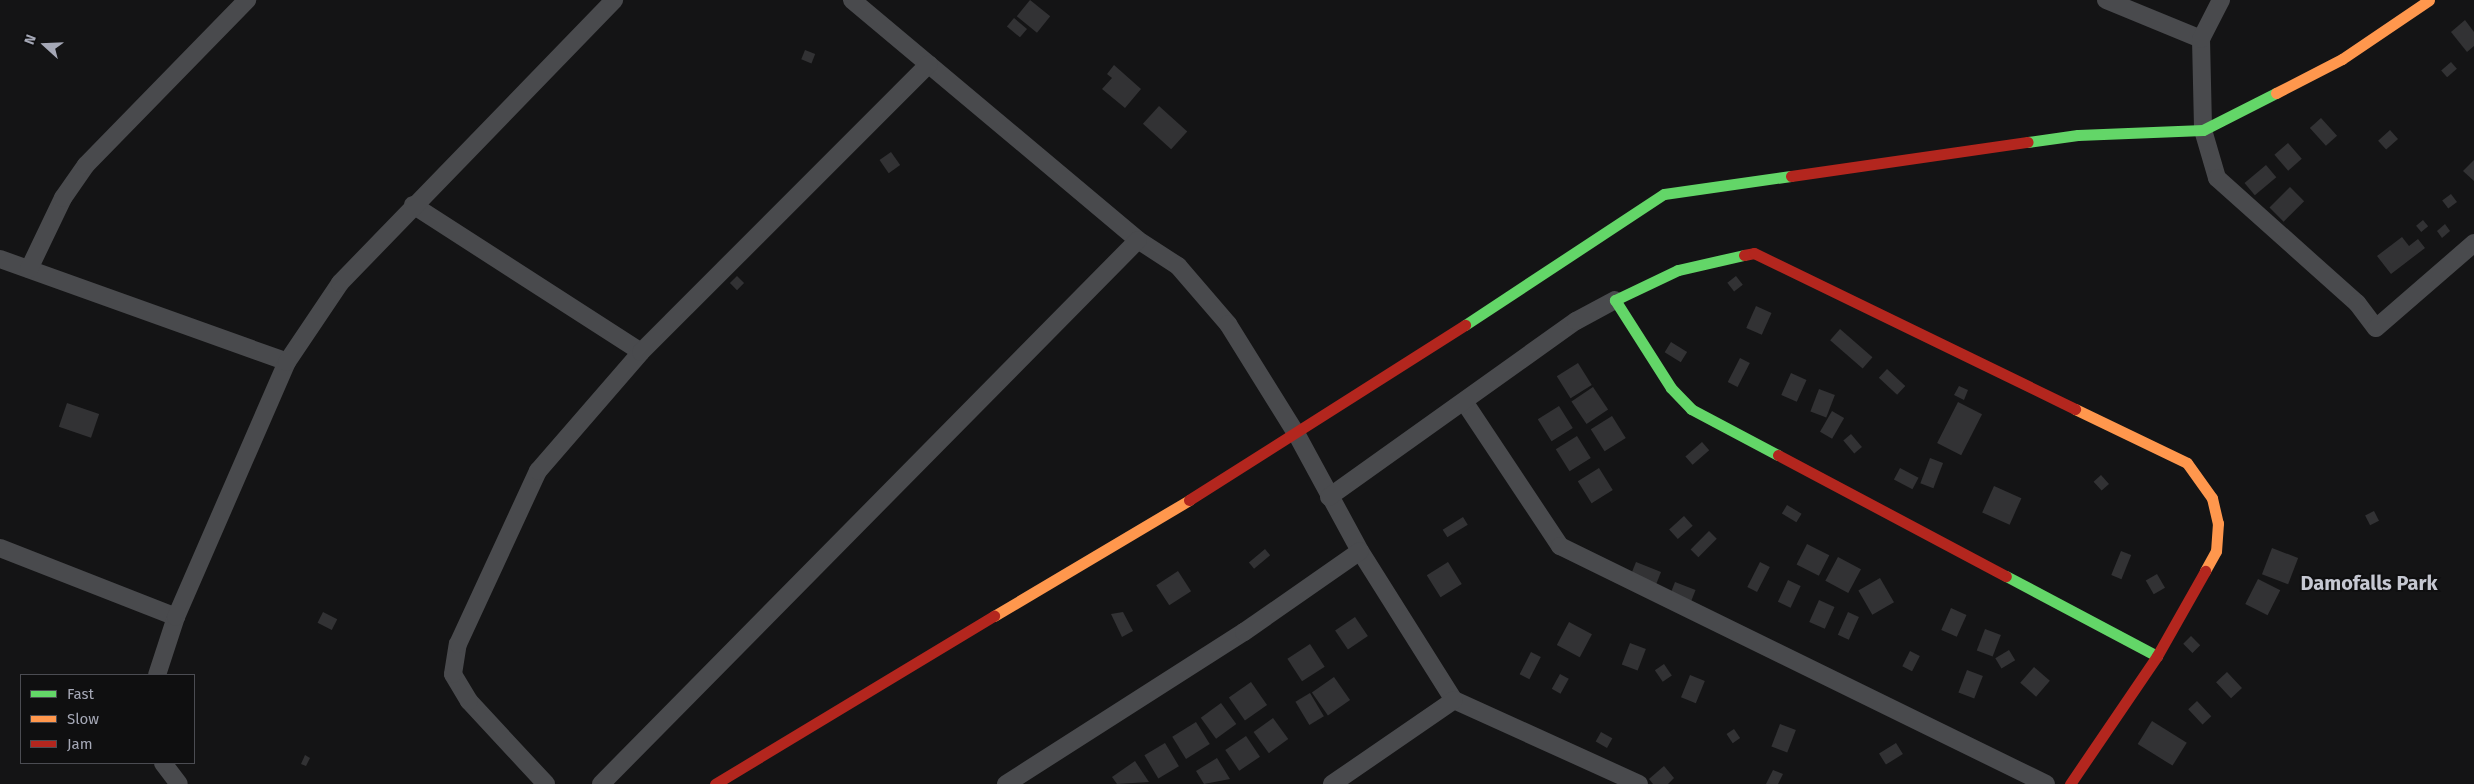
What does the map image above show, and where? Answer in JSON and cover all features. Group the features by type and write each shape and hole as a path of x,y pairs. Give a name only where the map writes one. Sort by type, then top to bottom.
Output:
{"street":[{"path":"29,269 63,198 86,165 248,0"},
{"path":"157,674 176,617 287,362 340,283 413,205 614,0"},
{"path":"852,0 1138,240 1178,266 1228,324 1297,435 1360,551 1454,700 1634,783"},
{"path":"2106,0 2201,39"},
{"path":"2221,0 2201,39 2203,130 2218,178 2357,303 2376,328 2474,243"},
{"path":"715,784 1297,435 1664,194 2078,135 2203,130 2342,59 2429,0"},
{"path":"546,784 469,702 454,674 458,644 538,471 641,352 930,64"},
{"path":"413,205 641,352"},
{"path":"601,784 1138,240"},
{"path":"1329,497 1465,403 1576,321 1678,270 1754,253 2187,463 2212,498 2218,523 2216,551 2157,656 2070,784"},
{"path":"0,259 287,362"},
{"path":"1616,300 1671,388 1691,409 2157,656"},
{"path":"1465,403 1560,546 2046,784"},
{"path":"0,548 176,617"},
{"path":"1006,784 1244,632 1360,551"},
{"path":"1332,784 1454,700"},
{"path":"164,764 179,784"}],"building":[{"path":"1030,0 1050,16 1037,33 1017,16"},
{"path":"1014,18 1027,29 1020,37 1007,26"},
{"path":"2465,20 2474,32 2474,46 2467,52 2451,32"},
{"path":"805,50 815,54 811,63 801,59"},
{"path":"2451,62 2457,69 2447,77 2441,71"},
{"path":"1114,65 1141,89 1125,108 1102,89 1112,78 1107,74"},
{"path":"1159,106 1187,131 1171,149 1143,124"},
{"path":"2321,118 2337,136 2326,146 2310,128"},
{"path":"2390,130 2398,139 2386,150 2378,141"},
{"path":"2288,143 2302,159 2288,171 2274,155"},
{"path":"891,152 900,165 889,173 880,160"},
{"path":"2474,160 2474,181 2463,171"},
{"path":"2266,165 2276,177 2255,195 2245,183"},
{"path":"2290,187 2304,201 2284,222 2269,208"},
{"path":"2451,194 2457,202 2448,209 2442,201"},
{"path":"2423,220 2428,226 2421,232 2416,226"},
{"path":"2445,224 2450,231 2442,238 2437,231"},
{"path":"2402,237 2409,246 2418,239 2425,248 2391,274 2377,256"},
{"path":"737,276 744,283 737,290 730,283"},
{"path":"1736,276 1743,285 1734,291 1727,283"},
{"path":"1756,306 1772,313 1762,335 1746,328"},
{"path":"1840,329 1872,357 1863,369 1830,340"},
{"path":"1671,342 1687,352 1681,362 1665,352"},
{"path":"1740,358 1750,363 1738,387 1728,382"},
{"path":"1578,363 1592,385 1571,398 1557,376"},
{"path":"1887,369 1905,386 1897,395 1879,378"},
{"path":"1791,373 1807,380 1797,402 1781,395"},
{"path":"1959,386 1968,390 1964,400 1954,395"},
{"path":"1593,387 1608,409 1587,424 1571,402"},
{"path":"1819,389 1835,395 1826,417 1810,411"},
{"path":"1958,402 1982,414 1961,455 1937,443"},
{"path":"67,403 99,414 91,438 59,427"},
{"path":"1559,406 1573,428 1552,441 1538,419"},
{"path":"1832,411 1844,418 1832,439 1820,432"},
{"path":"1612,416 1626,438 1605,451 1591,429"},
{"path":"1851,434 1862,447 1854,453 1843,440"},
{"path":"1577,436 1591,458 1570,471 1556,449"},
{"path":"1702,442 1709,450 1693,465 1685,456"},
{"path":"1930,458 1943,463 1933,488 1920,483"},
{"path":"1599,468 1613,490 1592,503 1578,481"},
{"path":"1900,468 1919,478 1912,489 1894,479"},
{"path":"2101,475 2109,484 2102,491 2094,482"},
{"path":"1994,486 2021,498 2010,525 1982,512"},
{"path":"1787,505 1802,514 1796,522 1782,514"},
{"path":"2374,511 2379,521 2370,525 2365,516"},
{"path":"1684,516 1693,526 1678,539 1669,529"},
{"path":"1463,517 1468,525 1447,537 1443,530"},
{"path":"1709,531 1717,539 1698,557 1691,549"},
{"path":"1807,544 1829,555 1819,576 1797,564"},
{"path":"2272,548 2298,558 2288,584 2262,574"},
{"path":"1265,549 1270,555 1254,569 1249,562"},
{"path":"2121,551 2131,555 2121,579 2111,575"},
{"path":"1838,557 1861,569 1848,593 1825,581"},
{"path":"1448,562 1462,584 1441,597 1427,575"},
{"path":"1636,562 1661,572 1655,586 1630,576"},
{"path":"1760,562 1770,567 1757,592 1747,587"},
{"path":"1178,571 1191,591 1169,605 1156,585"},
{"path":"2157,574 2165,588 2154,594 2146,581"},
{"path":"1880,578 1894,602 1872,615 1858,590"},
{"path":"2258,579 2280,590 2268,615 2245,604"},
{"path":"1788,580 1801,586 1791,608 1778,602"},
{"path":"1675,582 1696,590 1691,601 1671,593"},
{"path":"1819,600 1835,607 1825,629 1809,622"},
{"path":"1951,608 1967,615 1957,637 1941,630"},
{"path":"323,612 337,619 332,630 318,623"},
{"path":"1123,612 1133,631 1122,637 1111,614"},
{"path":"1848,612 1859,617 1849,640 1838,635"},
{"path":"1355,617 1368,636 1348,649 1335,630"},
{"path":"1569,622 1592,634 1580,657 1557,645"},
{"path":"1985,629 2001,635 1993,657 1977,650"},
{"path":"2191,636 2200,645 2192,653 2183,644"},
{"path":"1630,643 1646,649 1638,671 1622,664"},
{"path":"1310,644 1325,667 1302,681 1287,659"},
{"path":"2009,650 2015,660 2001,669 1995,658"},
{"path":"1910,651 1920,656 1912,671 1902,666"},
{"path":"1531,652 1541,657 1529,679 1520,674"},
{"path":"1664,664 1672,676 1663,682 1655,670"},
{"path":"2034,667 2050,681 2036,697 2020,683"},
{"path":"1967,670 1983,676 1974,698 1958,692"},
{"path":"2227,672 2242,688 2231,698 2216,682"},
{"path":"1560,674 1569,679 1561,694 1552,689"},
{"path":"1690,675 1705,681 1696,703 1681,697"},
{"path":"1334,677 1350,700 1328,715 1312,692"},
{"path":"1251,682 1267,705 1245,720 1229,697"},
{"path":"1310,693 1324,716 1309,725 1295,702"},
{"path":"2197,701 2211,716 2203,725 2188,709"},
{"path":"1221,703 1236,724 1216,739 1201,718"},
{"path":"1273,718 1288,739 1269,753 1254,732"},
{"path":"2152,721 2187,743 2172,766 2138,744"},
{"path":"1196,722 1210,744 1186,759 1172,737"},
{"path":"1780,724 1796,730 1787,752 1771,746"},
{"path":"1734,729 1740,738 1733,743 1727,734"},
{"path":"1601,732 1612,738 1607,748 1596,742"},
{"path":"1246,736 1260,757 1239,771 1225,750"},
{"path":"1165,743 1179,766 1158,779 1144,755"},
{"path":"1896,743 1903,754 1886,765 1879,754"},
{"path":"305,755 310,758 306,766 301,764"},
{"path":"1217,758 1230,779 1204,784 1196,771"},
{"path":"1135,761 1149,782 1117,784 1112,777"},
{"path":"1664,766 1674,778 1668,784 1653,784 1649,779"},
{"path":"1773,770 1783,774 1778,784 1766,784"}],"traffic: fast":[{"path":"2028,142 2078,135 2203,130 2276,93"},
{"path":"1465,325 1664,194 1791,176"},
{"path":"1744,255 1678,270 1615,300 1671,388 1691,409 1778,455"},
{"path":"2006,576 2157,656"}],"traffic: slow":[{"path":"2276,93 2342,59 2429,0"},
{"path":"2075,409 2187,463 2212,498 2218,523 2216,551 2205,571"},
{"path":"994,616 1189,500"}],"traffic: jam":[{"path":"1791,176 2028,142"},
{"path":"1744,255 1754,253 2075,409"},
{"path":"1189,500 1465,325"},
{"path":"1778,455 2006,576"},
{"path":"2070,784 2157,656 2205,571"},
{"path":"715,784 994,616"}],"district":[{"name":"Damofalls Park","path":"2369,583"}]}
